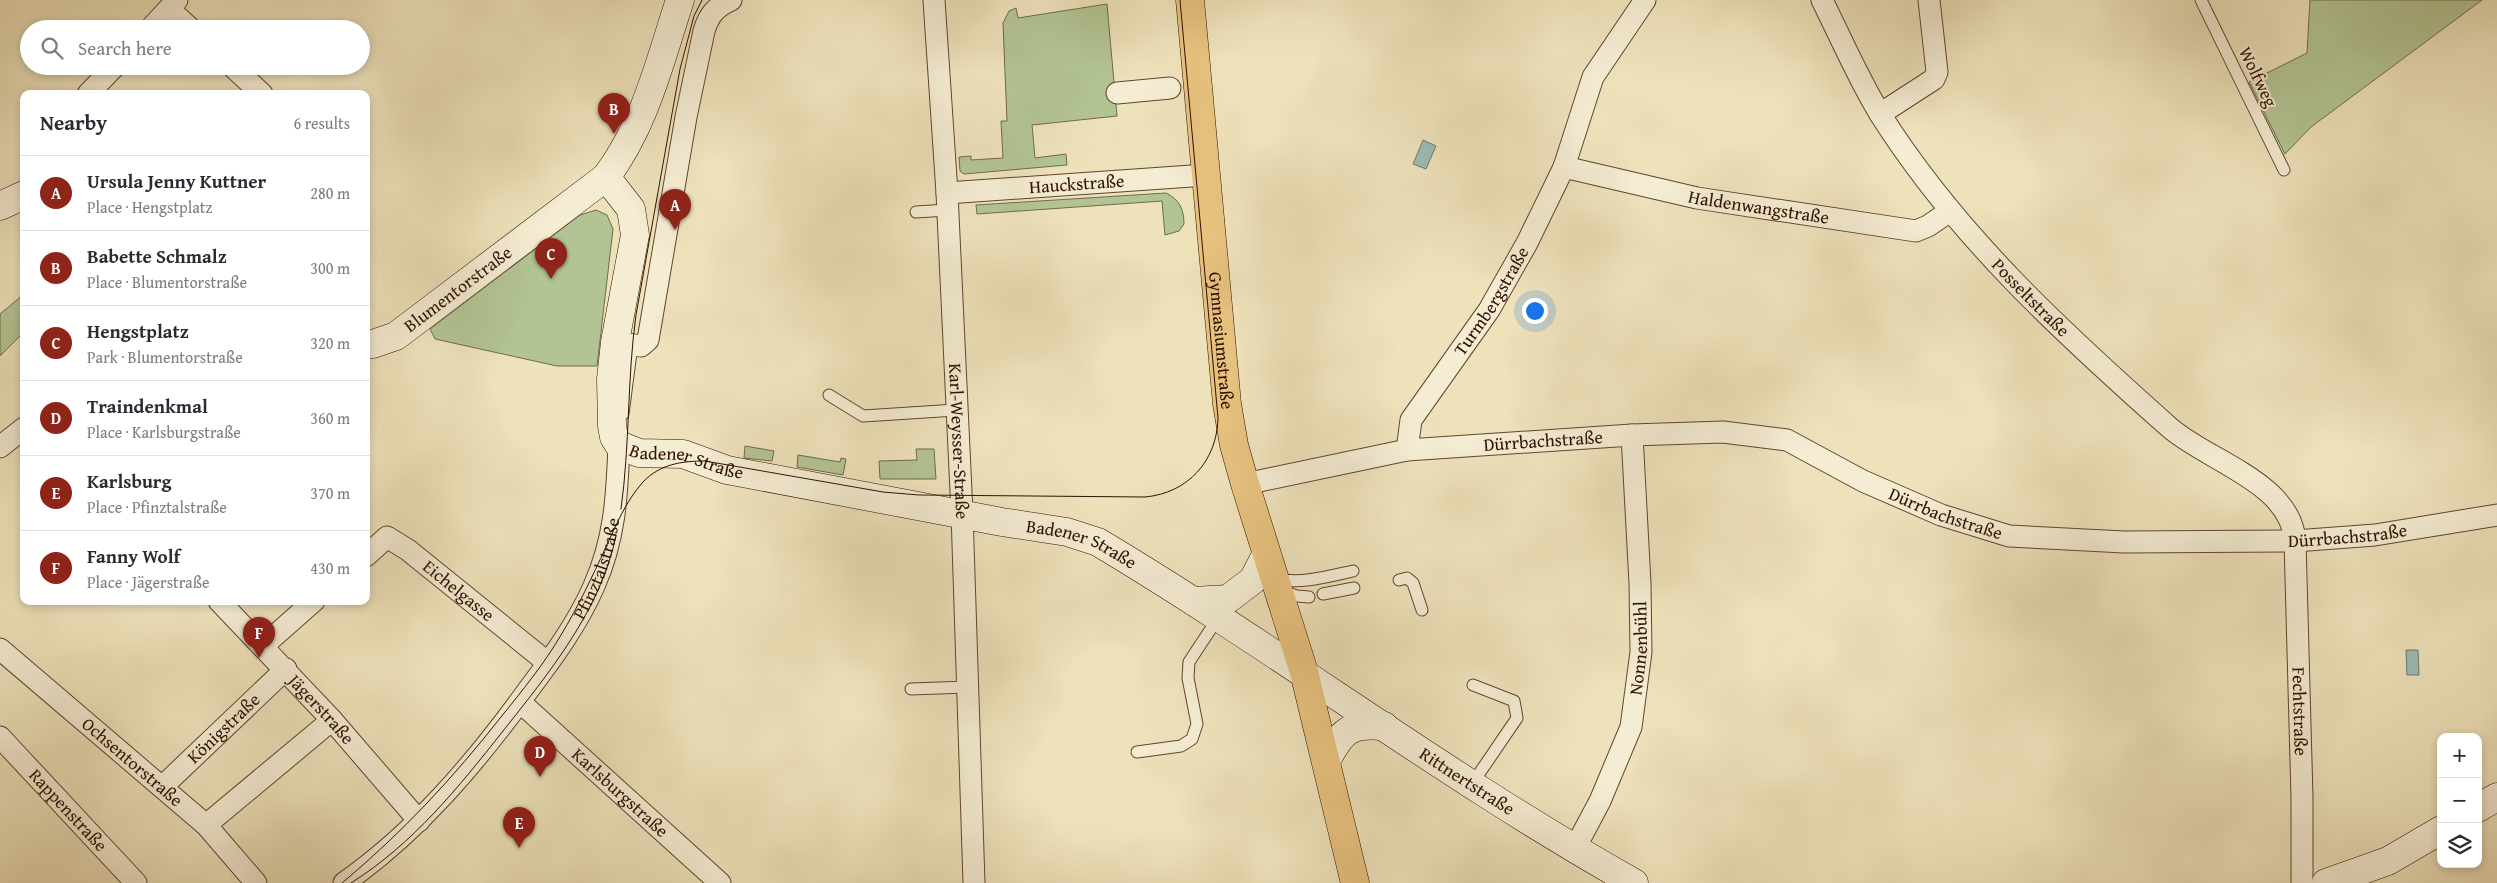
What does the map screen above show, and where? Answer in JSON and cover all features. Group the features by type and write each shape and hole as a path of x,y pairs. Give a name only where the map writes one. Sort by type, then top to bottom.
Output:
{"main road":[{"name":"Blumentorstraße","path":"370,344 396,336 606,177 622,156 654,83 680,0"},
{"name":"Gymnasiumstraße","path":"1188,6 1227,404 1234,444 1245,484 1304,672"},
{"name":"Pfinztalstraße","path":"606,177 631,209 635,234 623,344 611,379 612,426 614,437 619,445"},
{"path":"0,206 20,197"},
{"name":"Badener Straße","path":"619,445 639,453 683,454 727,470 1002,522 1067,532 1098,542 1304,672"},
{"path":"1193,601 1228,599 1253,580 1273,574"},
{"path":"1304,672 1355,883"},
{"name":"Rittnertstraße","path":"1304,672 1574,850 1634,883"},
{"path":"1326,760 1342,733 1359,725 1384,726"},
{"path":"2482,806 2497,797"},
{"path":"2326,883 2388,861 2437,832"}],"street":[{"path":"623,344 641,346 648,340 652,327 686,117 704,30 708,18 715,8 731,0"},
{"name":"Karl-Weysser-Straße","path":"934,0 947,201 962,513 974,883"},
{"name":"Turmbergstraße","path":"1406,450 1411,420 1489,310 1526,243 1564,167 1593,77 1645,0"},
{"name":"Posseltstraße","path":"1822,0 1880,114 1950,211 2070,339 2173,431 2277,498 2289,516 2295,530 2295,541"},
{"path":"1880,114 1934,79 1937,72 1929,0"},
{"path":"158,20 173,4 185,20"},
{"path":"242,75 258,90"},
{"path":"92,90 104,79"},
{"path":"1117,93 1170,88"},
{"name":"Haldenwangstraße","path":"1564,167 1697,198 1916,231 1928,226 1950,211"},
{"name":"Hauckstraße","path":"947,201 1206,175"},
{"path":"0,447 20,431"},
{"name":"Dürrbachstraße","path":"1406,450 1632,434 1723,432 1787,440 1863,481 1932,511 2009,536 2124,542 2295,541 2375,535 2497,515"},
{"name":"Nonnenbühl","path":"1574,850 1600,801 1631,727 1641,652 1640,583 1632,434"},
{"name":"Pfinztalstraße","path":"344,883 375,860 419,821 475,759 520,702 582,610 594,586 604,559 616,512 619,445"},
{"path":"1245,484 1406,450"},
{"name":"Eichelgasse","path":"370,552 387,537 408,550 548,663"},
{"name":"Fechtstraße","path":"2295,541 2302,798 2302,883"},
{"name":"Jägerstraße","path":"223,605 286,669 419,821"},
{"path":"263,646 309,605"},
{"name":"Ochsentorstraße","path":"0,649 206,825 256,883"},
{"name":"Königstraße","path":"162,788 286,669"},
{"name":"Karlsburgstraße","path":"520,702 720,883"},
{"path":"206,825 332,720"},
{"name":"Rappenstraße","path":"0,737 136,883"}],"lane":[{"name":"Wolfweg","path":"2201,0 2284,170"},
{"path":"916,212 947,201"},
{"path":"829,395 863,416 956,410"},
{"path":"1273,574 1292,582 1303,582 1353,571"},
{"path":"1273,574 1298,596 1309,596"},
{"path":"1399,580 1407,578 1413,583 1422,610"},
{"path":"1323,594 1354,588"},
{"path":"1137,752 1181,746 1192,739 1197,724 1188,678 1189,662 1218,618"},
{"path":"1472,784 1517,718 1514,701 1473,685"},
{"path":"911,690 967,687"}],"green space":[{"path":"2310,0 2482,0 2311,127 2285,154 2249,82 2307,53"},
{"path":"1107,4 1117,116 1032,125 1035,158 1066,154 1067,165 964,174 960,171 959,157 971,156 971,160 1003,158 1001,121 1007,121 1003,23 1009,11 1016,8 1018,18"},
{"path":"1166,193 1180,205 1184,224 1179,231 1165,235 1162,201 977,214 976,205"},
{"path":"596,210 607,215 613,229 597,366 557,366 435,339 430,329 580,215"},
{"path":"20,297 20,336 0,356 0,314"},
{"path":"745,446 774,451 772,461 744,458"},
{"path":"916,449 934,449 936,479 880,479 879,461 917,460"},
{"path":"798,455 840,462 841,458 846,459 843,475 797,467"}],"water":[{"path":"1423,140 1436,146 1426,169 1413,164"},
{"path":"2406,650 2418,650 2419,675 2407,675"}],"tram line":[{"path":"621,509 636,315 680,69 694,16 702,0"},
{"path":"342,883 385,845 426,804 483,740 525,687 547,656 579,603 631,497 643,482 664,467 680,463 705,461 883,492 919,495 1145,497 1174,489 1187,482 1197,472 1206,461 1212,448 1218,418 1180,0"},
{"path":"351,883 395,851 433,814 469,773 538,687 571,640 598,590 616,536"}],"place":[{"name":"Babette Schmalz","path":"614,134"},
{"name":"Ursula Jenny Kuttner","path":"675,230"},
{"name":"Hengstplatz","path":"551,279"},
{"name":"Fanny Wolf","path":"259,658"},
{"name":"Traindenkmal","path":"540,777"},
{"name":"Karlsburg","path":"519,848"}]}
